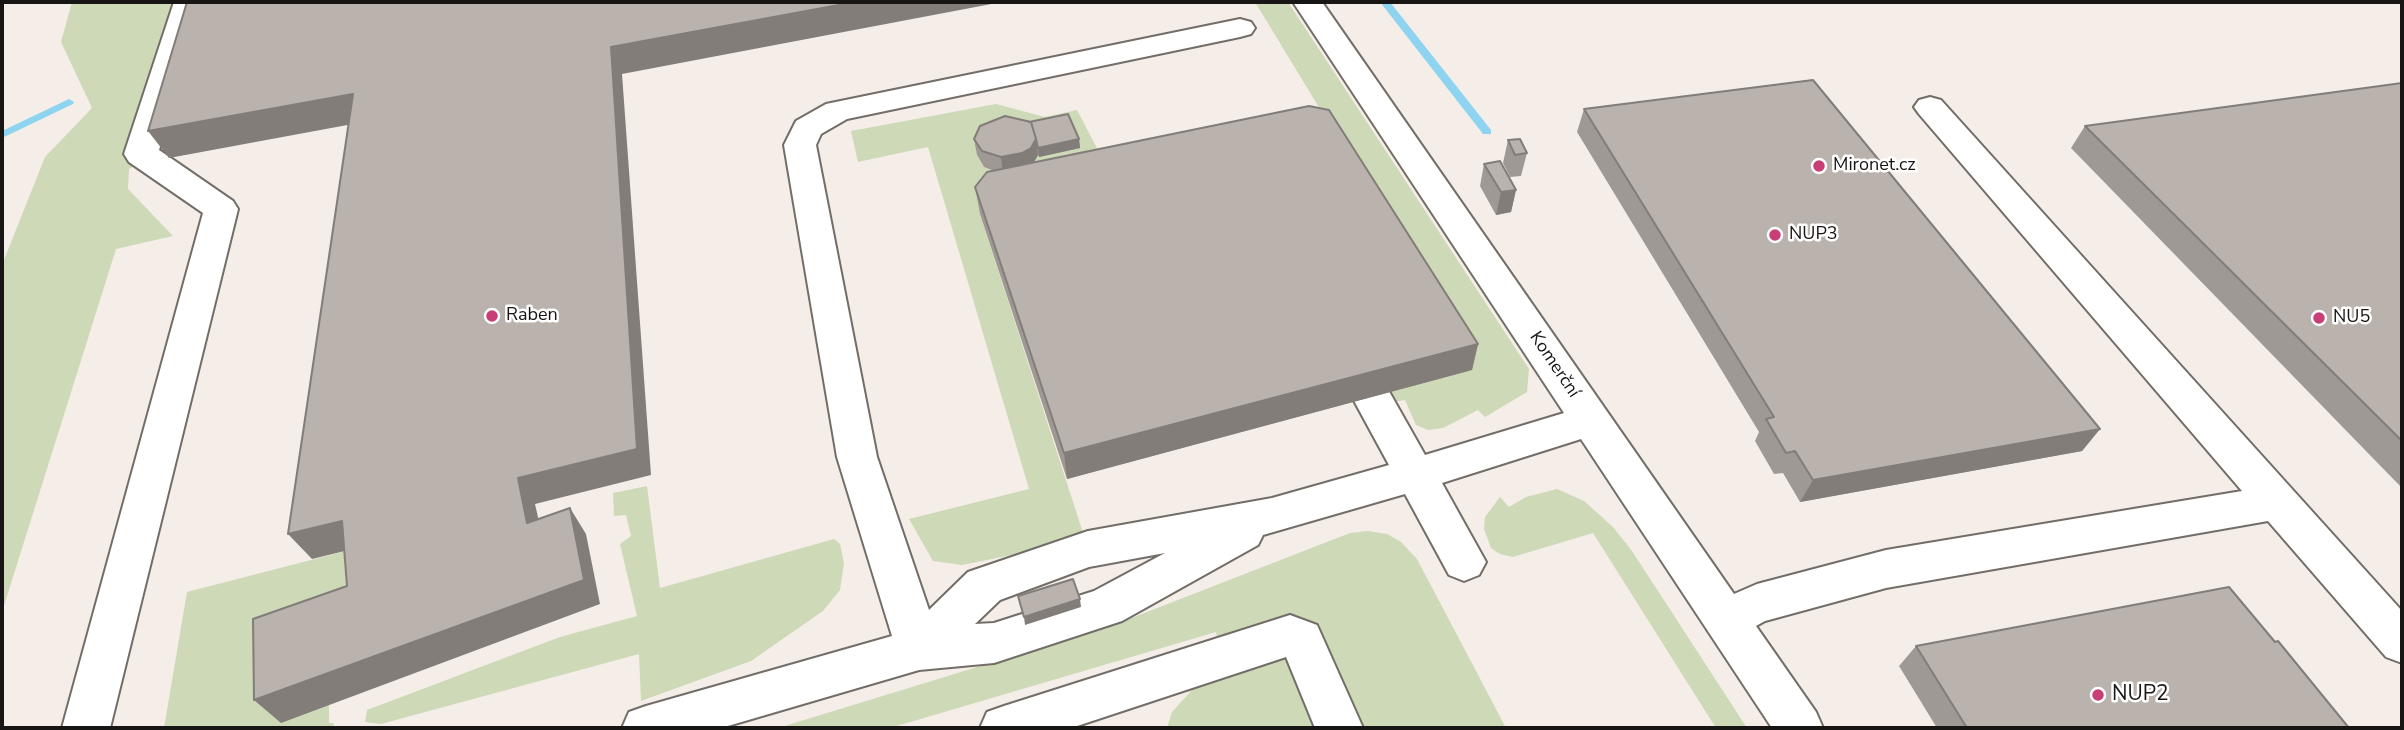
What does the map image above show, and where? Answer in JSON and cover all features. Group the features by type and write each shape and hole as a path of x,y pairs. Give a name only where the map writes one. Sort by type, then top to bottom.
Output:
{"street":[{"path":"86,728 221,209 141,155 188,2"},
{"name":"Komerční","path":"1308,2 1800,728"},
{"path":"919,649 857,457 800,145 807,128 837,111 1240,28"},
{"path":"1930,107 2402,643"},
{"path":"1372,397 1464,562"},
{"path":"919,649 984,586 1088,549 1272,516 1592,420"},
{"path":"1726,618 1757,604 1886,569 2277,502"},
{"path":"646,728 919,649 994,643 1106,607 1272,516"},
{"path":"1004,728 1290,635 1301,639 1339,728"}],"green space":[{"path":"72,2 213,2 169,158 147,159 129,169 128,189 173,236 116,249 2,612 2,265 45,157 92,108 61,42"},
{"path":"1255,2 1288,2 1529,369 1527,392 1485,417 1478,410 1443,428 1428,430 1416,425 1405,400 1392,402 1392,391 1471,370 991,199 980,214 1084,536 1022,553 962,565 933,561 909,519 1029,489 928,147 858,162 851,131 996,104 1045,117 1077,110 1101,156 1320,109","holes":["1079,148 1038,155 1033,164 993,171 984,167 977,155 978,149"]},
{"path":"647,486 660,588 834,539 840,544 844,563 840,590 823,611 751,661 641,701 639,654 381,724 365,722 367,710 560,637 637,616 620,544 631,536 626,515 614,516 613,493"},
{"path":"1557,489 1584,501 1613,527 1632,551 1747,728 1716,728 1593,533 1513,557 1500,554 1491,548 1484,529 1485,517 1500,497 1509,507 1526,497"},
{"path":"1368,531 1387,534 1401,542 1417,559 1506,728 1167,728 1172,712 1221,658 1216,632 890,728 778,728 1111,626 1350,533"},
{"path":"365,546 329,705 329,723 334,723 333,728 164,728 187,592"}],"building":[{"name":"Raben","path":"187,2 855,2 611,47 637,449 518,478 527,523 570,508 584,580 254,700 253,619 347,586 342,521 288,534 353,94 148,131"},
{"name":"NUP3","path":"1813,80 2100,429 1813,480 1795,451 1786,453 1766,419 1774,417 1584,109"},
{"name":"NU5","path":"2402,83 2402,441 2085,126"},
{"path":"1309,106 1329,110 1478,344 1064,453 975,187 987,172"},
{"path":"1068,114 1079,139 1038,148 1029,122"},
{"path":"1005,116 1031,122 1036,139 1031,148 1022,153 1001,157 982,151 974,139 980,126"},
{"path":"1520,139 1527,153 1515,155 1508,140"},
{"path":"1500,161 1516,190 1501,192 1484,164"},
{"path":"1073,579 1080,599 1024,617 1018,596"},
{"name":"NUP2","path":"2229,587 2275,642 2278,641 2349,728 1967,728 1916,646"}],"waterway":[{"path":"1385,2 1487,132"},
{"path":"2,135 69,102"}],"place":[{"name":"Mironet.cz","path":"1819,166"},
{"name":"NUP3","path":"1775,235"},
{"name":"Raben","path":"492,316"},
{"name":"NU5","path":"2319,318"},
{"name":"NUP2","path":"2098,695"}]}
